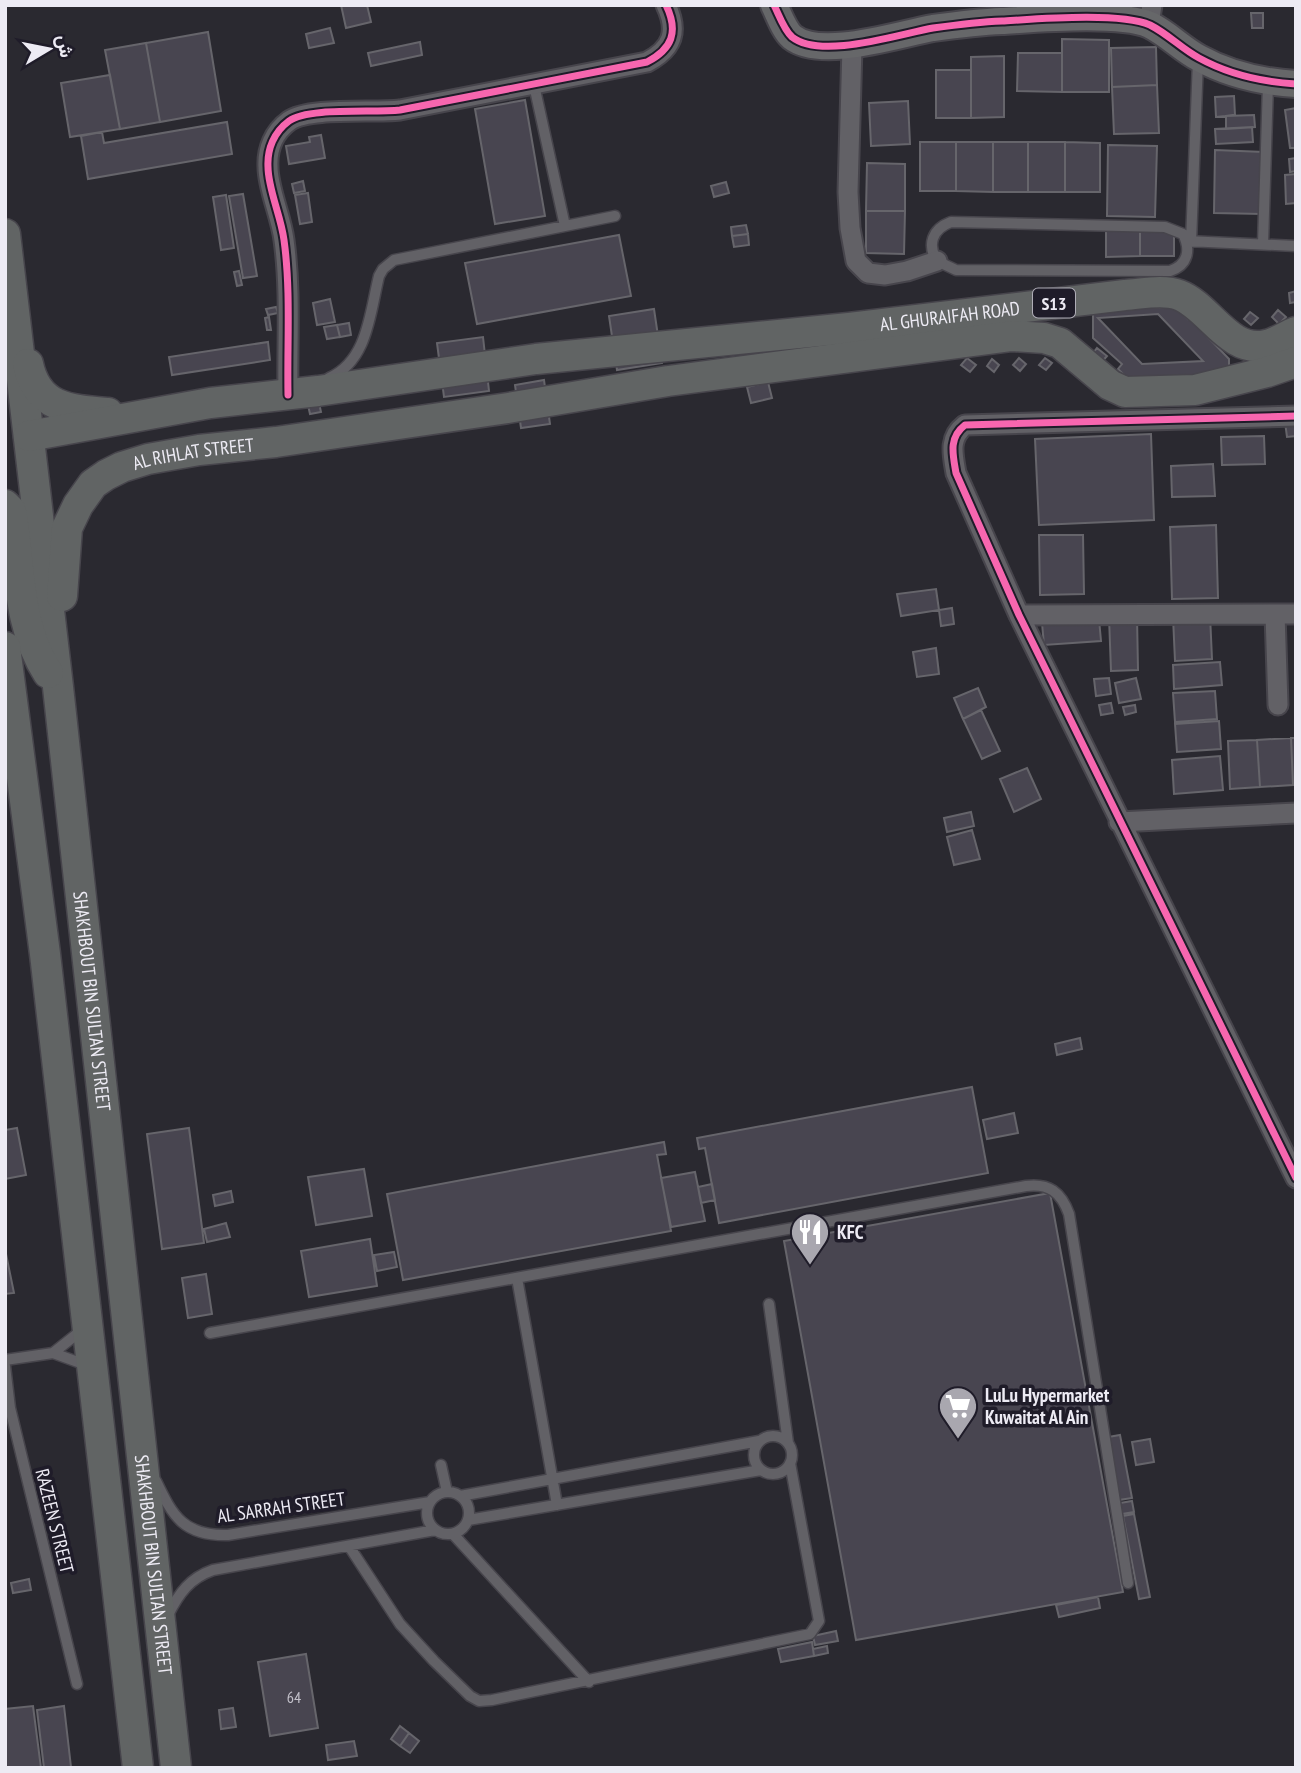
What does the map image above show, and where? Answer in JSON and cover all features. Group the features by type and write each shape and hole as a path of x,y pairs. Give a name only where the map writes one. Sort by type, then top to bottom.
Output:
{"main road":[{"name":"SHAKHBOUT BIN SULTAN STREET","path":"5,234 58,687 176,1768"},
{"path":"11,278 31,379 38,391 55,404 70,408 140,416"},
{"name":"AL GHURAIFAH ROAD","path":"282,392 536,359 1161,292 1178,294 1192,302 1223,331 1253,346 1265,345 1296,332"},
{"name":"AL GHURAIFAH ROAD","path":"508,408 668,381 912,348 1028,336 1060,343 1110,385 1125,392 1195,390 1296,362"},
{"path":"29,436 282,392 276,442"},
{"name":"AL RIHLAT STREET","path":"58,687 66,528 93,484 122,467 148,459 508,408"},
{"path":"5,505 11,511 27,627 35,648 58,687"},
{"name":"SHAKHBOUT BIN SULTAN STREET","path":"5,647 44,954 138,1768"},
{"path":"5,765 23,913 32,938 44,954"}],"street":[{"path":"282,392 286,253 268,168 271,143 280,129 303,114 400,110 632,66 658,56 670,44 673,26 666,5"},
{"path":"774,5 791,36 826,47 852,47 995,13 1089,17 1150,15 1199,58 1268,83 1296,84"},
{"path":"852,47 848,192 850,228 856,261 868,273 885,275 937,261"},
{"path":"1296,416 965,425 954,438 952,450 956,473 1018,615 1296,1178"},
{"path":"1275,614 1278,705"},
{"path":"1018,615 1296,614"},
{"path":"1119,822 1296,813"}],"lane":[{"path":"1199,58 1189,242 1187,255 1180,267 1170,271 956,270 937,261 931,248 934,234 938,228 951,222 1166,228 1180,231 1189,242 1296,246"},
{"path":"1263,244 1268,83"},
{"path":"534,85 565,226"},
{"path":"282,392 326,380 350,364 364,340 379,276 383,268 394,260 615,216"},
{"path":"210,1333 1026,1186 1049,1187 1059,1194 1065,1203 1072,1226 1128,1583"},
{"path":"517,1278 557,1505"},
{"path":"468,1520 761,1470 781,1473 790,1463 792,1456 769,1304"},
{"path":"52,1353 86,1326"},
{"path":"5,1360 52,1353 91,1368"},
{"name":"RAZEEN STREET","path":"5,1366 10,1408 77,1684"},
{"path":"460,1496 467,1507 468,1520 460,1531 453,1534 435,1530 427,1517 430,1503 440,1494 447,1492 460,1496 777,1436 788,1443"},
{"path":"759,1441 755,1447 754,1460 761,1470"},
{"name":"AL SARRAH STREET","path":"141,1449 176,1517 198,1533 228,1535 430,1503"},
{"path":"349,1546 400,1624 433,1661 470,1696 479,1700 492,1700 589,1682 810,1634 815,1629 819,1621 815,1592 790,1463"},
{"path":"441,1465 447,1492"},
{"path":"159,1630 178,1595 198,1575 213,1570 435,1530"},
{"path":"453,1534 589,1682"}],"building":[{"path":"341,5 367,5 371,22 346,28"},
{"path":"1251,13 1263,13 1263,28 1252,28"},
{"path":"330,28 334,43 309,48 306,34"},
{"path":"208,32 221,111 160,122 146,43"},
{"path":"1062,39 1109,40 1109,92 1062,92"},
{"path":"420,42 422,55 371,66 368,53"},
{"path":"146,43 160,122 120,129 105,50"},
{"path":"1156,47 1157,85 1112,87 1111,48"},
{"path":"1018,53 1062,53 1062,92 1017,91"},
{"path":"1004,56 1004,117 971,118 971,57"},
{"path":"936,70 971,70 971,118 936,118"},
{"path":"110,75 120,129 70,137 61,83"},
{"path":"1157,85 1159,133 1114,134 1112,87"},
{"path":"1234,96 1235,115 1216,117 1215,97"},
{"path":"525,100 545,216 495,224 475,109"},
{"path":"908,101 910,144 871,146 869,103"},
{"path":"1296,108 1296,148 1290,148 1285,110"},
{"path":"1254,115 1255,127 1226,129 1226,116"},
{"path":"227,122 232,154 88,179 81,136 102,132 104,143"},
{"path":"1252,127 1253,142 1216,144 1215,129"},
{"path":"321,135 325,158 289,164 286,146 310,142 309,137"},
{"path":"920,142 956,142 956,191 920,191"},
{"path":"956,142 993,142 993,192 956,191"},
{"path":"993,142 1028,142 1028,192 993,192"},
{"path":"1028,142 1065,142 1065,192 1028,192"},
{"path":"1065,142 1100,143 1100,192 1065,192"},
{"path":"1108,145 1157,146 1155,217 1107,216"},
{"path":"1215,150 1264,152 1262,214 1214,213"},
{"path":"1296,158 1296,171 1290,172 1289,159"},
{"path":"867,163 905,164 905,211 866,211"},
{"path":"1296,174 1296,203 1286,204 1285,175"},
{"path":"303,181 305,191 294,193 292,184"},
{"path":"726,182 729,193 714,197 711,186"},
{"path":"308,193 312,222 300,224 295,195"},
{"path":"243,194 257,276 243,278 229,196"},
{"path":"226,195 234,248 221,250 213,197"},
{"path":"866,211 905,211 904,254 866,253"},
{"path":"746,225 748,234 732,236 731,227"},
{"path":"1174,230 1174,256 1140,256 1140,231"},
{"path":"1106,231 1140,231 1140,256 1106,257"},
{"path":"748,234 749,245 734,247 732,236"},
{"path":"619,235 631,296 477,324 465,263"},
{"path":"239,271 242,285 237,286 234,272"},
{"path":"1296,291 1296,302 1290,303 1289,293"},
{"path":"330,299 335,322 317,325 313,303"},
{"path":"276,307 278,313 268,315 266,309"},
{"path":"1176,307 1188,319 1197,309 1213,325 1204,333 1229,359 1229,388 1133,384 1118,369 1122,364 1093,338 1093,309","holes":["1158,314 1203,361 1142,364 1098,318"]},
{"path":"654,309 662,363 617,370 609,316"},
{"path":"1278,310 1286,317 1279,324 1272,317"},
{"path":"1250,312 1258,318 1251,325 1244,319"},
{"path":"269,317 271,330 267,330 265,318"},
{"path":"349,323 351,335 340,337 337,325"},
{"path":"337,325 340,337 327,339 324,327"},
{"path":"483,337 489,391 444,397 437,343"},
{"path":"268,342 270,360 172,375 169,357"},
{"path":"1097,348 1107,356 1099,365 1090,357"},
{"path":"967,358 976,365 970,372 961,365"},
{"path":"1019,358 1026,364 1020,371 1013,365"},
{"path":"1045,358 1052,363 1046,370 1039,365"},
{"path":"992,359 999,365 994,372 987,366"},
{"path":"544,380 550,424 521,428 515,385"},
{"path":"768,382 772,398 751,403 747,387"},
{"path":"319,403 321,412 310,414 308,405"},
{"path":"1296,420 1296,436 1287,437 1285,422"},
{"path":"1151,434 1154,520 1039,525 1035,439"},
{"path":"1264,436 1265,464 1222,465 1221,437"},
{"path":"1213,464 1215,496 1172,497 1171,466"},
{"path":"1216,525 1218,598 1172,599 1170,527"},
{"path":"1039,535 1083,535 1084,594 1040,595"},
{"path":"936,589 939,610 901,616 897,594"},
{"path":"952,608 954,624 941,626 939,610"},
{"path":"1210,615 1212,659 1175,661 1173,617"},
{"path":"1137,616 1138,670 1111,671 1109,617"},
{"path":"1099,619 1101,641 1044,645 1042,623"},
{"path":"936,648 939,674 917,677 913,652"},
{"path":"1220,662 1222,685 1174,689 1173,665"},
{"path":"1109,678 1111,694 1096,696 1094,679"},
{"path":"1136,678 1141,699 1119,703 1115,683"},
{"path":"978,688 986,707 963,719 954,698"},
{"path":"1215,691 1217,719 1175,722 1173,693"},
{"path":"1111,703 1113,713 1101,715 1099,705"},
{"path":"1135,705 1136,712 1125,715 1123,707"},
{"path":"981,710 1000,751 982,759 963,719"},
{"path":"1219,721 1221,749 1177,752 1175,724"},
{"path":"1291,738 1296,738 1296,785 1293,785"},
{"path":"1291,738 1293,785 1260,787 1257,740"},
{"path":"1257,740 1260,787 1230,789 1228,741"},
{"path":"1220,756 1223,790 1174,794 1172,760"},
{"path":"1027,768 1041,799 1014,812 1000,779"},
{"path":"971,812 974,826 947,832 944,818"},
{"path":"972,830 980,859 954,865 947,837"},
{"path":"1080,1038 1082,1049 1057,1055 1055,1044"},
{"path":"972,1087 988,1173 719,1223 705,1148 699,1149 697,1138"},
{"path":"1014,1113 1018,1133 987,1139 983,1120"},
{"path":"17,1128 26,1175 5,1179 5,1130"},
{"path":"189,1128 204,1243 162,1249 147,1134"},
{"path":"664,1142 666,1154 657,1155 671,1231 403,1280 387,1194"},
{"path":"364,1169 372,1216 316,1225 308,1177"},
{"path":"695,1172 705,1221 671,1227 661,1178"},
{"path":"712,1184 715,1200 701,1203 698,1187"},
{"path":"231,1191 233,1202 215,1206 213,1195"},
{"name":"LuLu Hypermarket Kuwaitat Al Ain","path":"1050,1193 1123,1592 856,1640 784,1241"},
{"path":"226,1223 230,1237 207,1242 204,1229"},
{"path":"370,1239 377,1286 309,1297 301,1251"},
{"path":"5,1249 14,1293 5,1294"},
{"path":"394,1252 397,1267 377,1271 374,1255"},
{"path":"206,1274 212,1314 188,1318 182,1278"},
{"path":"1120,1435 1132,1498 1119,1500 1108,1437"},
{"path":"1150,1439 1154,1462 1136,1465 1132,1442"},
{"path":"1132,1501 1134,1512 1122,1514 1120,1503"},
{"path":"1134,1514 1150,1597 1139,1599 1123,1516"},
{"path":"29,1579 31,1590 13,1593 11,1583"},
{"path":"1098,1597 1100,1608 1059,1617 1056,1605"},
{"path":"836,1631 838,1641 815,1645 813,1636"},
{"path":"812,1642 814,1656 781,1662 778,1649"},
{"path":"827,1646 828,1653 814,1656 813,1649"},
{"path":"306,1654 318,1728 270,1736 258,1662"},
{"path":"33,1706 41,1768 5,1768 5,1709"},
{"path":"64,1706 71,1767 44,1768 37,1710"},
{"path":"233,1708 236,1727 221,1729 219,1710"},
{"path":"400,1726 409,1733 400,1746 391,1739"},
{"path":"409,1733 419,1741 410,1753 400,1746"},
{"path":"354,1741 357,1756 328,1760 326,1745"}],"cycle path":[{"path":"288,395 286,259 268,167 272,141 279,130 289,121 311,114 400,110 647,62 656,57 671,39 672,23 666,5"},
{"path":"774,5 792,37 821,46 861,43 933,28 985,22 1078,17 1136,21 1150,25 1193,54 1222,69 1258,79 1296,84"},
{"path":"1296,416 965,425 956,435 953,447 956,473 1019,615 1296,1178"}],"place":[{"name":"KFC","path":"810,1266"},
{"name":"LuLu Hypermarket Kuwaitat Al Ain","path":"958,1440"}]}
